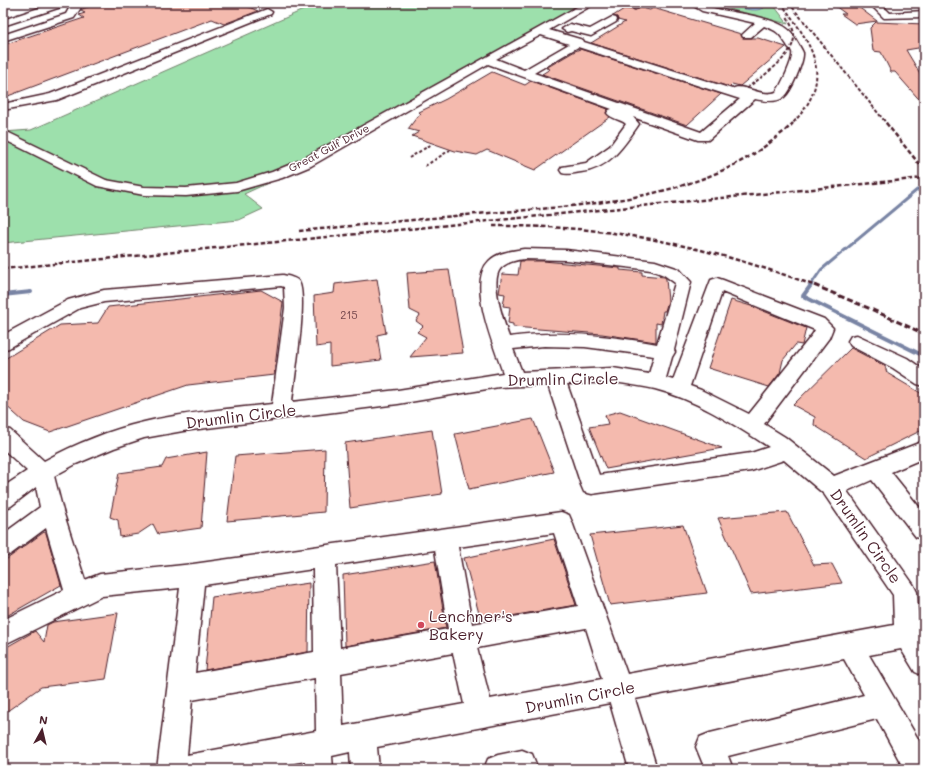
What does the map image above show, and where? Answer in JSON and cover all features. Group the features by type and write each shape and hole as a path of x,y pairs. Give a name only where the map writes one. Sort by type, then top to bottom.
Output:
{"street":[{"path":"5,24 32,4 57,3"},
{"path":"5,24 64,3"},
{"name":"Great Gulf Drive","path":"3,134 102,183 144,191 186,192 237,187 277,175 306,163 591,3"},
{"path":"544,29 562,32 758,97 772,98 779,96 786,89 798,54 797,49 792,45 787,34 780,29 762,22 706,9 694,3"},
{"path":"874,3 888,16 924,14"},
{"path":"5,24 76,5"},
{"path":"5,24 22,32 70,16 76,5"},
{"path":"4,107 53,97 267,12"},
{"path":"730,25 742,17"},
{"path":"562,32 570,27 591,33 612,20"},
{"path":"746,35 762,22"},
{"path":"484,62 525,74 675,128 703,136 749,98 544,29"},
{"path":"771,36 780,29"},
{"path":"525,74 579,42"},
{"path":"484,62 632,121 633,124 630,129 615,149 590,167 567,170"},
{"path":"515,379 493,315 489,295 492,269 502,259 536,253 659,267 673,272 678,276 683,282 666,352 656,382"},
{"path":"3,343 74,304 104,296 283,280 292,284 294,308 281,411"},
{"path":"679,390 717,284 818,323 824,328 820,338 752,426"},
{"path":"504,344 534,339 583,340 627,345 666,352"},
{"path":"857,341 900,363 924,379"},
{"name":"Drumlin Circle","path":"5,493 69,458 107,442 144,430 183,423 398,397 499,380 613,375 656,382 694,395 736,416 787,450 832,487 905,592 907,635 619,690 363,736 322,752 195,768"},
{"path":"555,377 592,485 751,462 787,450"},
{"path":"3,436 42,473 78,596"},
{"path":"832,487 924,449"},
{"path":"876,469 924,530"},
{"path":"3,547 52,511"},
{"path":"3,633 100,585 193,574 561,522 619,690 644,769"},
{"path":"445,539 462,638 480,715"},
{"path":"322,752 327,663 324,556"},
{"path":"171,769 193,574"},
{"path":"180,689 593,615"},
{"path":"907,635 924,663"},
{"path":"850,646 920,769"},
{"path":"719,769 710,747 883,704"},
{"path":"363,736 365,769"}],"path":[{"path":"409,158 432,144"},
{"path":"425,166 450,150"}],"green space":[{"path":"319,3 595,3 305,166 244,194 263,209 239,220 3,243 3,132 31,130"},
{"path":"772,3 788,24 709,4"}],"water":[{"path":"729,3 762,3 764,8 756,10 746,9"}],"building":[{"path":"87,3 240,3 258,11 224,24 212,19 8,96 3,92 3,45 84,18 79,15 85,13 81,11 82,9 91,6"},
{"path":"831,3 853,3 877,21 855,24 841,14 846,14"},
{"path":"641,8 650,10 653,8 741,34 743,38 758,38 786,47 740,86 732,84 729,87 591,43 625,22 618,20 617,17 613,16 624,9 635,10"},
{"path":"876,22 924,24 924,47 906,50 924,80 924,105 895,72 891,72 881,52 873,51 870,28"},
{"path":"580,49 721,94 687,125 542,74 550,69 546,68"},
{"path":"492,72 525,85 531,81 608,109 606,113 610,117 535,170 487,150 477,155 455,151 412,136 419,132 408,129 421,114 419,112 446,99"},
{"path":"520,261 543,261 620,268 620,270 642,272 642,275 665,277 668,301 665,311 663,311 661,324 656,323 656,342 602,334 513,327 513,324 508,323 510,307 503,306 505,294 499,293 502,274 518,275"},
{"path":"449,270 463,353 410,357 426,337 417,332 423,326 416,321 420,315 410,310 407,273"},
{"path":"377,279 386,333 377,335 381,360 330,366 330,345 316,347 314,296 334,293 335,284"},
{"path":"261,290 283,302 274,375 188,385 50,432 24,422 3,403 3,360 60,325 98,323 108,307"},
{"path":"731,300 751,306 806,328 802,345 796,344 783,360 780,373 769,387 708,368"},
{"path":"851,348 885,366 887,373 924,395 924,429 866,458 814,425 815,417 793,405"},
{"path":"620,411 722,448 606,469 589,427 608,424 605,415"},
{"path":"533,419 554,472 469,489 455,434"},
{"path":"432,430 442,494 350,508 345,443"},
{"path":"325,449 324,512 227,521 235,456"},
{"path":"207,452 201,528 158,534 153,524 138,534 120,537 118,520 110,517 119,473 162,467 166,459"},
{"path":"787,512 814,565 832,564 842,583 751,594 718,518"},
{"path":"683,525 707,593 610,605 590,535"},
{"path":"44,532 46,533 61,585 3,618 3,562"},
{"path":"554,539 576,605 481,621 464,558"},
{"path":"435,561 446,628 345,646 343,575"},
{"path":"309,583 308,652 205,670 212,597"},
{"path":"118,613 106,679 41,687 3,714 3,649 35,631 44,642 47,625 53,622"}],"waterway":[{"path":"810,286 821,270 917,190 924,188"},
{"path":"811,285 803,296 924,356"},
{"path":"3,295 31,292"}],"railway":[{"path":"781,3 802,34 810,48 815,62 816,77 813,92 805,107 792,124"},
{"path":"789,3 887,124"},
{"path":"747,88 767,73 788,53 792,45 794,33 787,17"},
{"path":"886,123 924,170"},
{"path":"299,231 544,209 625,199 665,190 704,178 739,162 772,141 792,124"},
{"path":"3,269 924,178"},
{"path":"493,226 577,229 632,236 686,246 739,260 816,286"},
{"path":"814,285 924,334"}],"place":[{"name":"Lenchner's Bakery","path":"421,625"}]}
